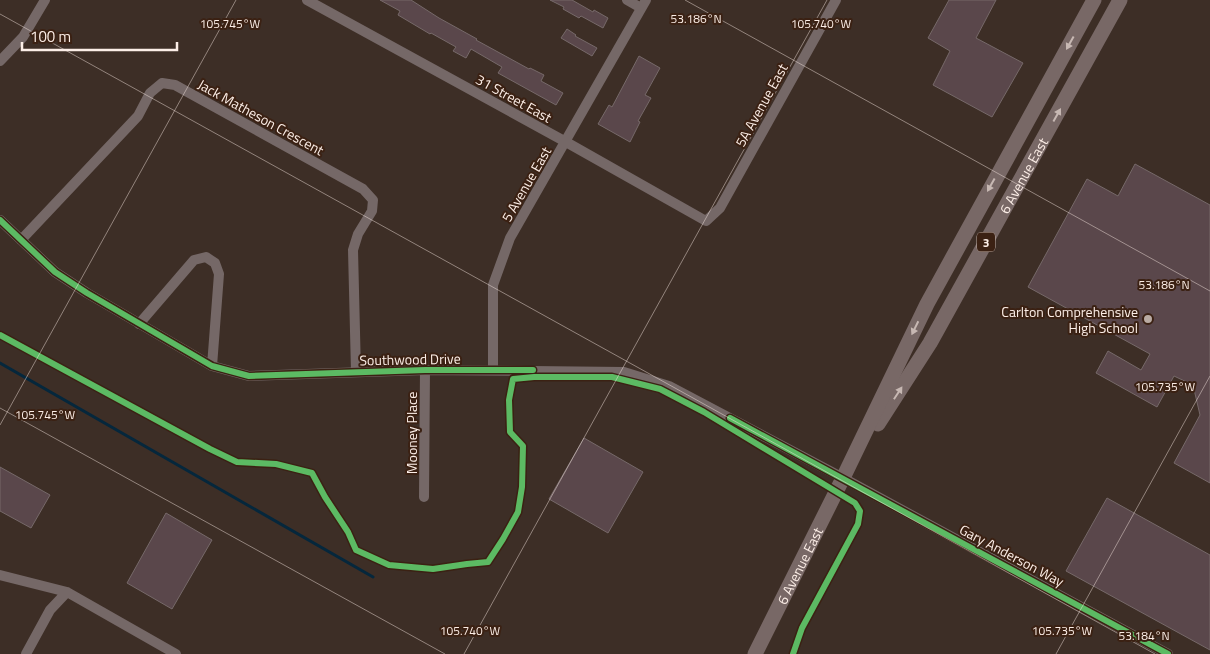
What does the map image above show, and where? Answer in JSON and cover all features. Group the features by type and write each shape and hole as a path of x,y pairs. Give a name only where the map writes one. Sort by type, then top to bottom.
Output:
{"main road":[{"name":"6 Avenue East","path":"755,654 927,304 1094,0"},
{"name":"6 Avenue East","path":"843,478 930,342 1120,0"}],"street":[{"path":"0,61 23,37 45,0"},
{"name":"31 Street East","path":"307,0 706,221"},
{"path":"627,0 644,4"},
{"name":"5A Avenue East","path":"706,221 720,208 836,0"},
{"name":"5 Avenue East","path":"493,370 493,286 510,238 644,4"},
{"name":"Jack Matheson Crescent","path":"21,240 138,116 150,94 162,83 176,85 363,189 373,200 372,211 358,234 353,250 356,372"},
{"name":"Southwood Drive","path":"0,220 55,272 87,293 212,366 249,376 425,370 624,372 670,386 843,478"},
{"path":"139,324 194,260 206,258 210,260 215,263 218,274 212,366"},
{"name":"Mooney Place","path":"424,497 425,370"},
{"name":"Gary Anderson Way","path":"843,478 1168,654"},
{"path":"0,575 67,592 176,654"},
{"path":"26,654 50,610 67,592"}],"building":[{"path":"380,0 411,0 476,40 529,69 544,75 541,81 563,93 556,105 498,73 502,67 471,49 466,58 453,51 456,47 398,15 400,11"},
{"path":"550,0 572,0 608,18 603,28 581,16 579,18"},
{"path":"949,0 996,0 976,38 1023,63 992,117 933,85 950,51 928,38"},
{"path":"567,29 575,36 597,48 592,56 561,38"},
{"path":"639,56 660,68 645,95 651,98 638,121 640,122 630,142 598,124 609,105 612,107"},
{"name":"Carlton Comprehensive High School","path":"1135,164 1210,205 1210,483 1174,463 1200,415 1193,385 1174,376 1157,407 1096,373 1108,351 1141,370 1150,354 1028,287 1087,179 1118,196"},
{"path":"584,438 643,472 608,533 549,499"},
{"path":"0,467 50,495 31,528 0,511"},
{"path":"1107,498 1210,555 1210,650 1066,571"},
{"path":"166,513 212,540 172,609 127,583"}],"waterway":[{"path":"0,363 373,577"}],"cycle path":[{"path":"0,220 55,272 87,293 212,366 249,376 425,370 533,370"},
{"path":"0,335 237,462 276,464 312,473 348,532 356,550 389,565 433,569 488,562 518,512 522,487 523,446 510,432 509,400 513,379 534,377 612,377 660,389 704,412 855,503 860,511 858,524 802,628 793,654"},
{"path":"730,418 1168,654"}],"place":[{"name":"Carlton Comprehensive High School","path":"1148,319"}]}
